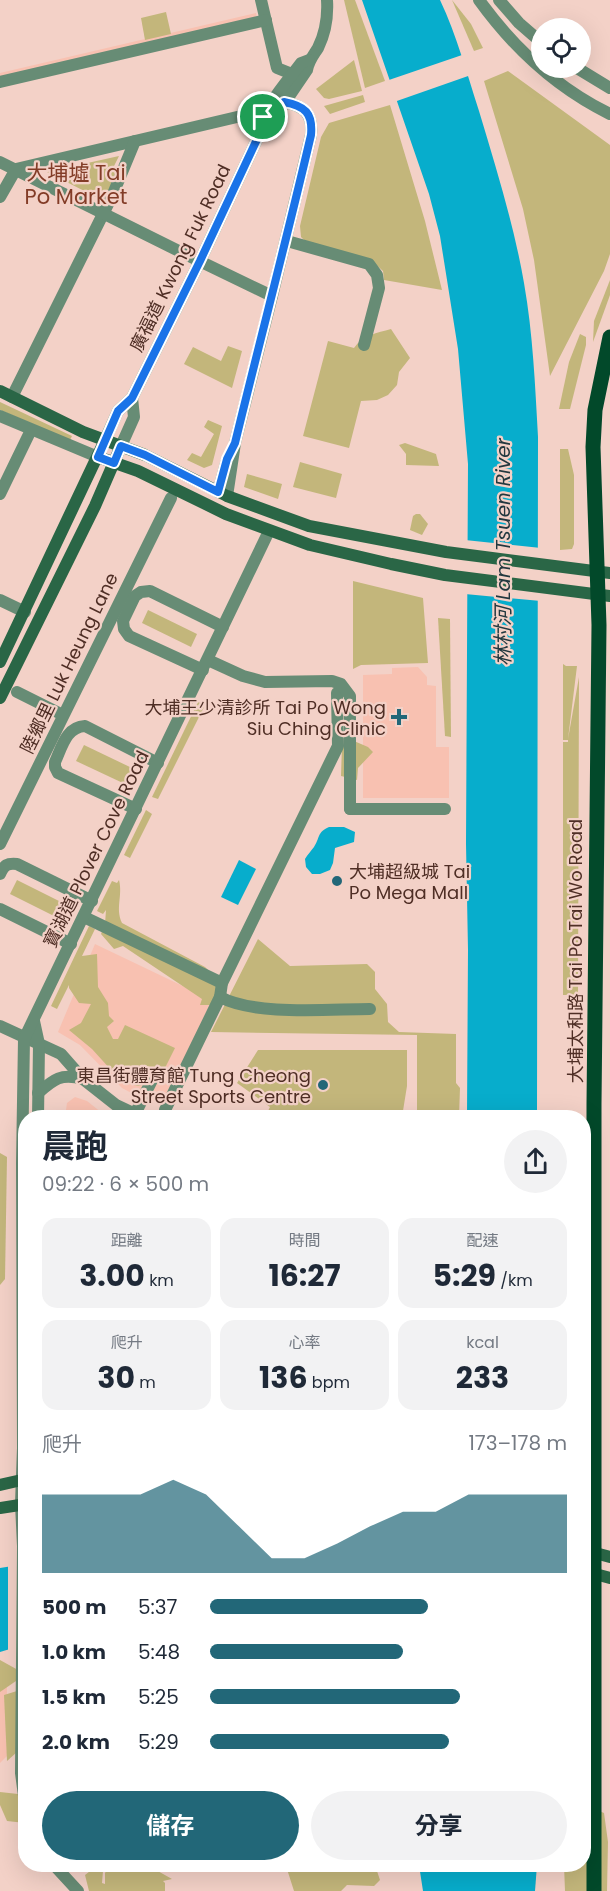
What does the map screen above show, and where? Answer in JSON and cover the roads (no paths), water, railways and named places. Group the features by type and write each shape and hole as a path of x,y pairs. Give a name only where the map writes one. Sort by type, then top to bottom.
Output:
{"main road":[{"name":"大埔太和路 Tai Po Tai Wo Road","path":"591,1373 599,659 604,596 593,447 595,410 610,337"},
{"path":"0,391 84,432 145,455 223,494 309,526 446,552 603,572"},
{"name":"廣福道 Kwong Fuk Road","path":"0,662 105,440"},
{"name":"廣福道 Kwong Fuk Road","path":"0,698 121,446"},
{"path":"98,457 138,471 204,505 310,545 445,575 604,596"},
{"path":"0,1485 18,1481"},
{"path":"0,1508 18,1505"},
{"path":"591,1552 610,1557"},
{"path":"591,1573 610,1578"},
{"name":"大埔太和路 Tai Po Tai Wo Road","path":"591,1700 594,1891"}],"street":[{"path":"261,0 278,68 292,74"},
{"name":"廣福道 Kwong Fuk Road","path":"105,440 118,411 132,398 267,120 284,102 307,70 309,60 318,48 325,27 327,0"},
{"path":"478,0 521,51 551,77 610,114"},
{"path":"499,0 531,33"},
{"path":"0,82 266,20"},
{"name":"廣福道 Kwong Fuk Road","path":"267,120 267,108 301,63 309,60"},
{"path":"591,76 610,88"},
{"path":"223,494 227,459 235,443 287,242 311,135 312,121 308,112 293,103 284,102"},
{"path":"0,197 16,169 254,113 267,120"},
{"path":"12,397 104,213 135,141"},
{"path":"0,162 273,296"},
{"path":"287,242 369,264 377,275 379,288 363,345"},
{"name":"廣福道 Kwong Fuk Road","path":"121,446 134,417 132,398"},
{"path":"0,416 98,457"},
{"path":"0,494 31,430"},
{"name":"陸鄉里 Luk Heung Lane","path":"0,844 171,498"},
{"name":"寶湖道 Plover Cove Road","path":"22,1110 24,1039 269,531"},
{"path":"223,627 150,591 141,592 135,596 123,621 124,629 129,636 205,665 243,676 265,682 332,681 341,684 350,696 350,809 445,809"},
{"path":"0,600 25,612"},
{"path":"17,692 63,715"},
{"path":"165,1110 220,997 222,983 338,746 337,693"},
{"path":"136,809 58,772 55,762 71,730 77,726 85,726 158,763"},
{"path":"0,874 4,866 9,863 17,864 92,901"},
{"path":"0,909 71,944"},
{"path":"84,917 222,983"},
{"path":"220,997 228,1001 273,1010 370,1009"},
{"path":"34,1021 39,1044 38,1110"},
{"path":"0,1026 24,1039 61,1054 83,1079 116,1105 129,1110"},
{"path":"38,1093 63,1076 83,1079"},
{"path":"145,1110 153,1078"},
{"path":"60,1872 78,1891"}],"water":[{"name":"林村河 Lam Tsuen River","path":"362,0 440,0 452,27 498,175 520,261 527,302 538,437 537,1110 467,1110 468,464 458,349 440,236 429,194"},
{"path":"329,827 344,827 355,832 354,842 335,848 330,870 312,874 306,867 305,859 321,833"},
{"path":"239,860 256,869 238,905 221,897"},
{"path":"18,1565 18,1604 10,1649 0,1652 0,1568"},
{"path":"420,1872 536,1872 535,1891 423,1891"}],"place":[{"name":"大埔王少清診所 Tai Po Wong Siu Ching Clinic","path":"399,717"},
{"name":"大埔超級城 Tai Po Mega Mall","path":"337,881"},
{"name":"東昌街體育館 Tung Cheong Street Sports Centre","path":"323,1085"}],"district":[{"name":"大埔墟 Tai Po Market","path":"76,184"}]}
